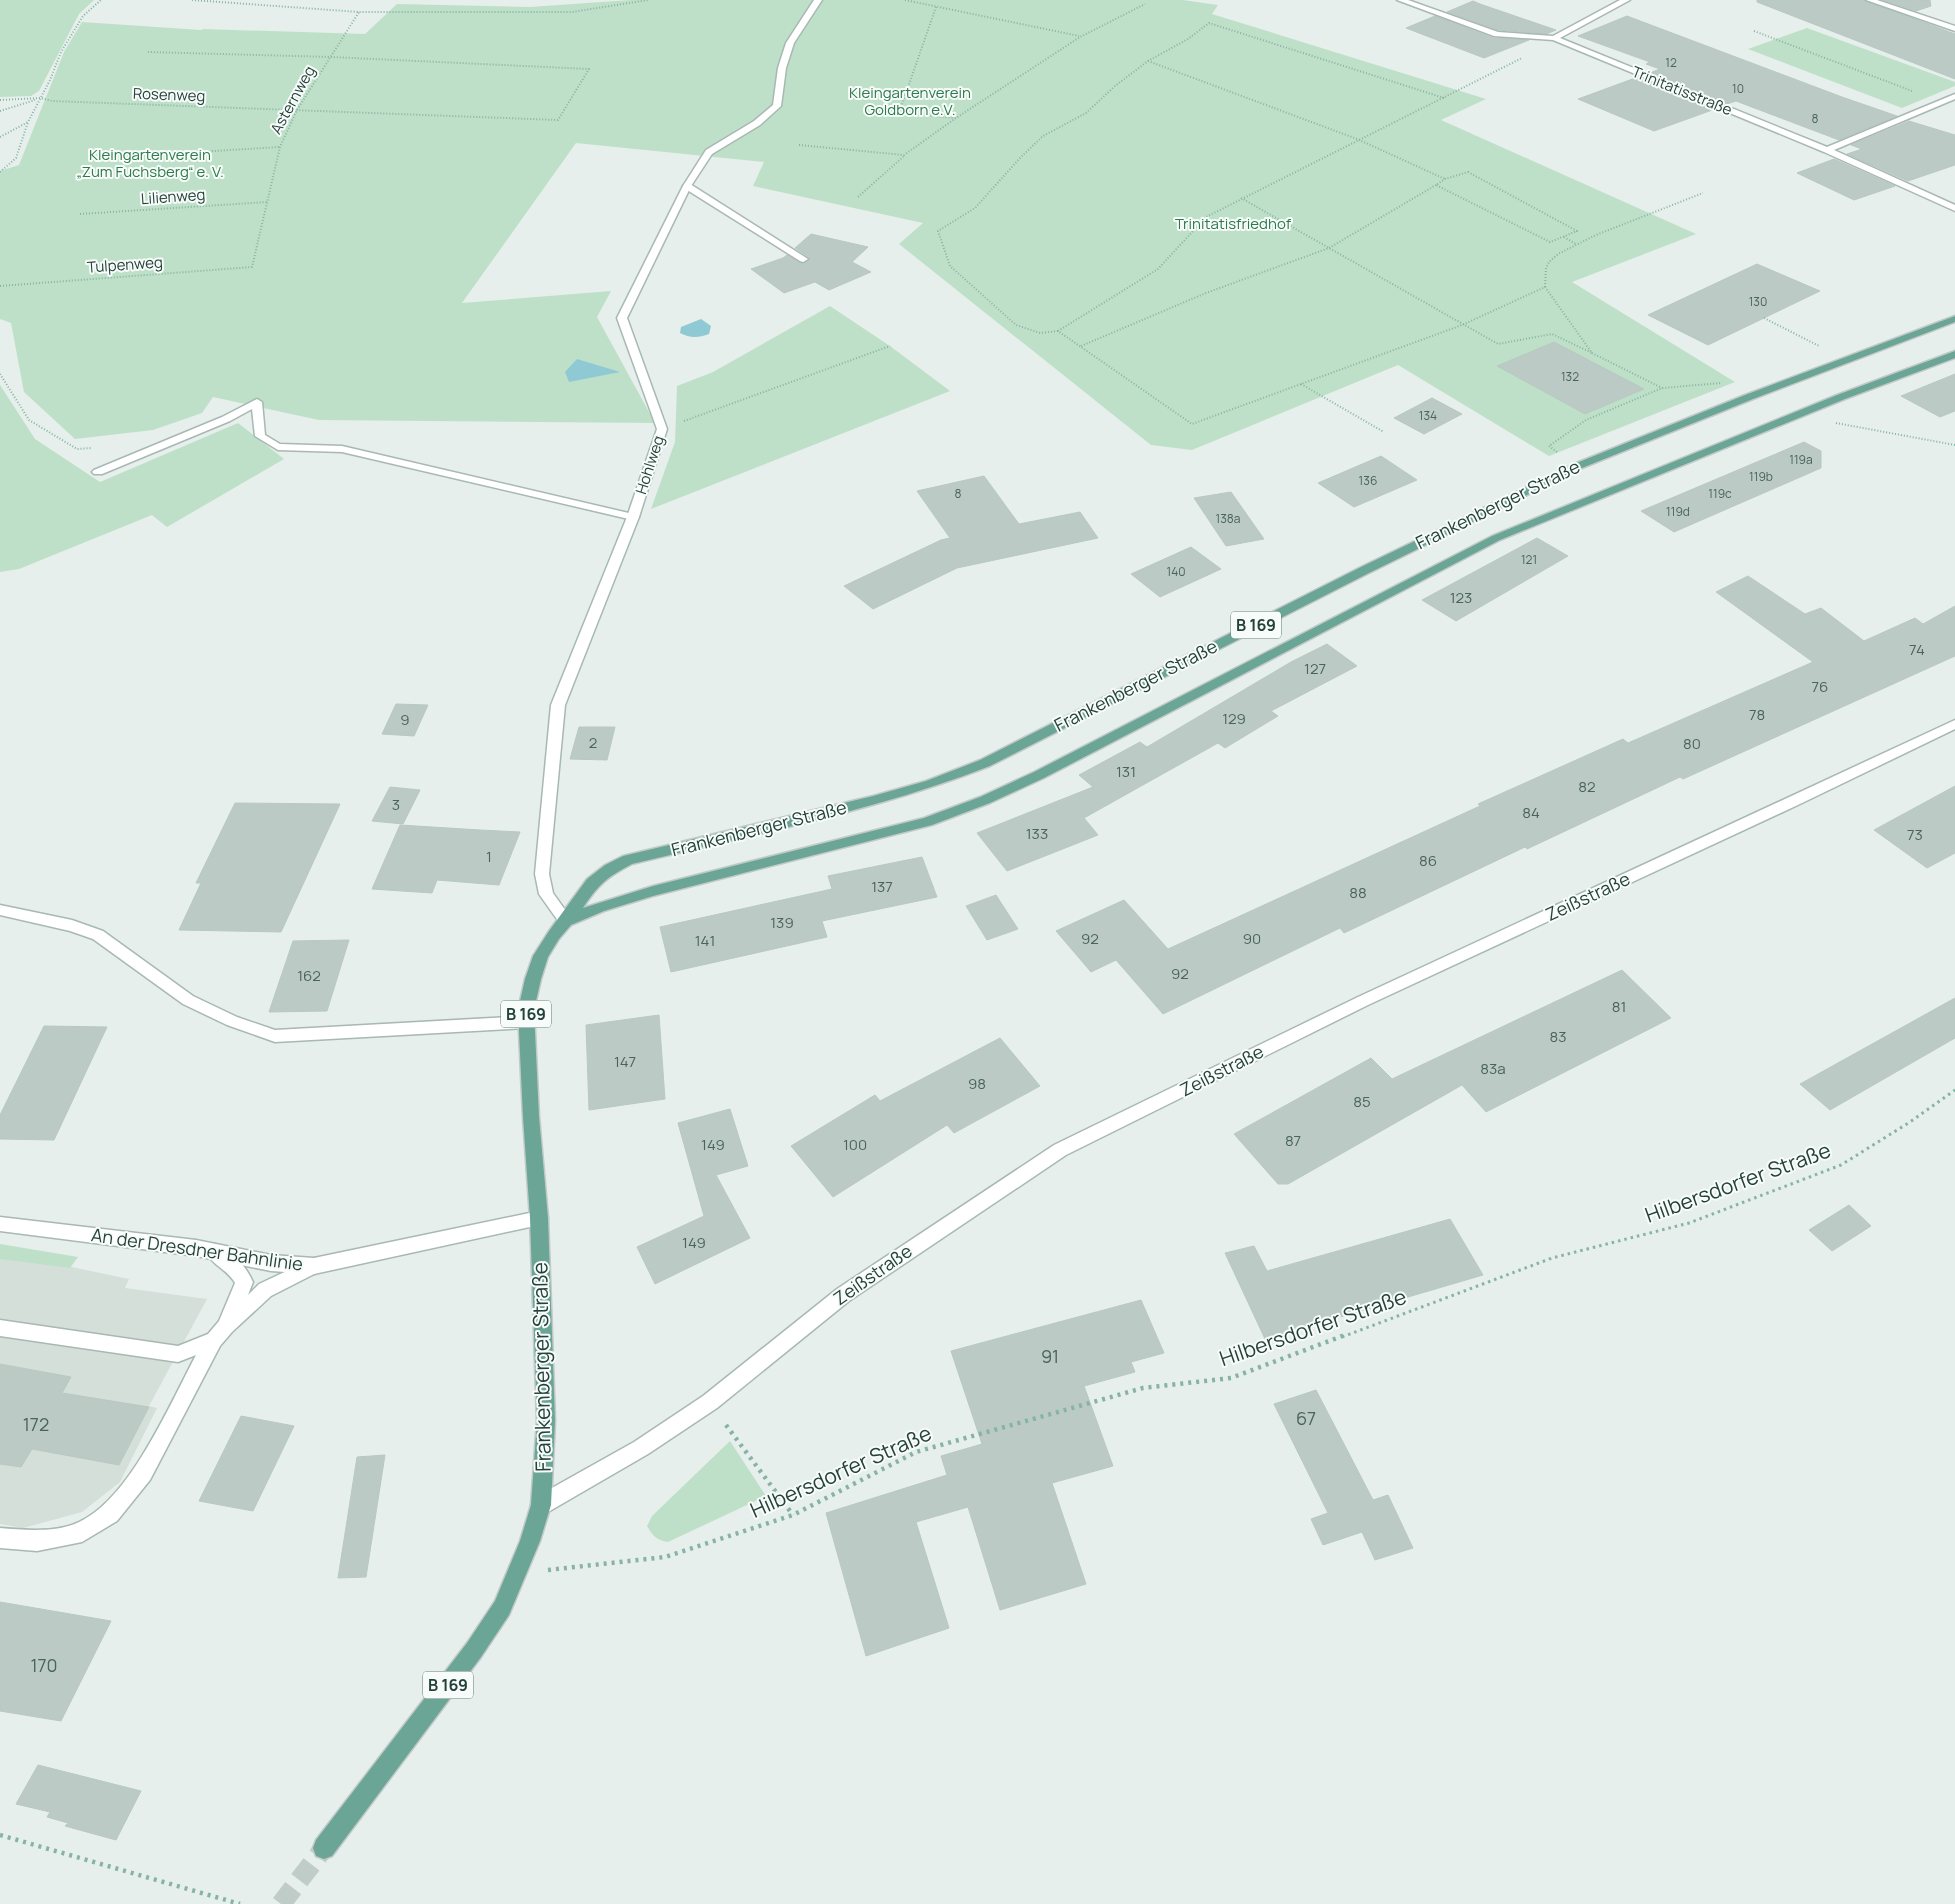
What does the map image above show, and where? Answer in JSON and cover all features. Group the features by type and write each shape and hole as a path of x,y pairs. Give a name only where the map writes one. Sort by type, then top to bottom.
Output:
{"main road":[{"name":"Frankenberger Straße","path":"324,1848 474,1650 502,1608 530,1541 541,1505 546,1421 539,1218 526,1010 533,979 541,956 592,883 610,869 628,860 873,801 931,784 985,763 1363,570 1578,466 1748,397 1955,319"},
{"name":"Frankenberger Straße","path":"566,920 598,907 653,891 927,822 985,800 1039,775 1496,538 1813,408 1955,354"}],"street":[{"name":"Hohlweg","path":"566,920 546,894 542,874 558,705 633,517 662,429 622,318 687,186 709,152 757,123 778,106 782,68 790,43 818,0"},
{"name":"Trinitatisstraße","path":"1401,0 1497,34 1554,38 1827,150 1955,208"},
{"path":"1554,38 1626,0"},
{"path":"1870,0 1955,30"},
{"path":"1827,150 1955,96"},
{"path":"687,186 803,258"},
{"path":"98,472 226,419 257,402 260,436 278,447 342,449 633,517"},
{"name":"Zeißstraße","path":"541,1505 641,1448 710,1402 843,1294 1060,1150 1363,1001 1795,801 1955,724"},
{"path":"0,910 72,926 98,935 188,1000 232,1021 275,1036 526,1022"},
{"name":"An der Dresdner Bahnlinie","path":"0,1224 167,1244 271,1263 314,1266 539,1218"},
{"path":"0,1538 36,1541 82,1532 110,1514 143,1473 220,1333 244,1282 236,1268 215,1252"},
{"path":"0,1328 178,1354 220,1333 265,1290 314,1266"}],"path":[{"path":"0,172 16,158 28,122 41,98 61,52 83,16 101,0"},
{"path":"192,0 359,12 572,12 648,0"},
{"path":"905,0 1080,37"},
{"path":"858,197 904,156 956,118 1080,37 1145,4"},
{"path":"936,7 900,114 956,118"},
{"name":"Asternweg","path":"252,267 280,147 298,110 359,12"},
{"path":"1444,98 1210,23 1148,61 1115,86 1086,113 1043,136 1020,158 976,208 938,232 950,266 1016,325 1040,333 1058,331 1158,269 1206,217 1240,198 1444,98 1525,56"},
{"path":"1754,31 1940,102"},
{"path":"148,52 330,57"},
{"name":"Rosenweg","path":"41,98 52,101 558,120 589,69 330,57"},
{"path":"1148,61 1357,140 1445,179"},
{"path":"0,100 41,98"},
{"path":"0,111 41,98"},
{"path":"0,137 28,122"},
{"path":"799,145 904,156"},
{"path":"98,158 280,147"},
{"path":"1080,347 1206,293 1329,248 1445,179 1468,172 1577,231 1550,242 1436,185"},
{"path":"1592,353 1545,287 1544,272 1550,260 1577,244 1703,193"},
{"path":"1240,198 1498,344 1552,334 1662,388"},
{"name":"Lilienweg","path":"80,214 267,202"},
{"path":"1564,237 1577,244"},
{"name":"Tulpenweg","path":"0,286 252,267"},
{"path":"1058,331 1192,424 1462,325 1545,287"},
{"path":"1764,318 1820,347"},
{"path":"662,429 890,346"},
{"path":"0,374 29,420 77,449 96,448"},
{"path":"1578,466 1548,446 1586,420 1662,388 1721,383 1748,397"},
{"path":"1300,384 1384,432"},
{"path":"1813,408 1839,425 1955,445"},
{"name":"Hilbersdorfer Straße","path":"517,1573 665,1558 792,1515 916,1452 1143,1388 1231,1378 1552,1258 1689,1223 1762,1197 1841,1165 1910,1122 1955,1090"},
{"path":"710,1402 792,1515"},
{"path":"0,1835 240,1904"}],"shaded area":[{"path":"0,1252 129,1279 125,1288 207,1299 149,1406 157,1408 120,1482 82,1512 23,1528 0,1524"}],"green space":[{"path":"0,0 94,0 79,14 39,91 31,96 0,97"},
{"path":"630,0 1183,0 1218,5 1212,14 1486,99 1441,120 1696,234 1572,282 1735,382 1549,456 1398,365 1192,450 1151,445 899,244 923,223 753,186 764,162 576,143 462,303 611,291 597,317 655,423 319,420 213,397 202,413 153,430 75,439 24,392 11,323 0,319 0,171 19,165 64,52 82,22 201,30 365,34 397,4 530,7"},
{"path":"1807,28 1955,82 1955,86 1902,108 1748,49"},
{"path":"830,306 890,346 950,391 651,509 675,442 677,386 713,372"},
{"path":"0,385 35,439 100,482 238,423 284,459 167,527 152,515 19,569 0,572"},
{"path":"0,1244 78,1257 70,1268 0,1259"},
{"path":"730,1441 766,1496 668,1542 655,1537 647,1526 652,1516"}],"water":[{"path":"701,319 711,326 709,334 694,337 680,333 681,327"},
{"path":"577,359 620,372 569,382 565,372"}],"building":[{"path":"1757,0 1864,0 1955,34 1955,79 1757,2"},
{"path":"1883,0 1930,0 1931,6 1916,11"},
{"path":"1473,1 1556,30 1546,34 1498,30 1447,12"},
{"path":"1435,16 1493,38 1529,40 1484,58 1406,28"},
{"path":"1627,16 1897,116 1839,140 1736,101 1727,104 1650,73 1660,69 1646,64 1650,62 1578,36"},
{"path":"1638,77 1715,109 1654,131 1578,99"},
{"path":"1909,121 1955,135 1955,165 1908,181 1847,154 1862,149 1851,145"},
{"path":"1834,159 1895,186 1854,200 1797,173"},
{"path":"811,234 868,247 852,262 871,272 829,290 815,282 784,293 751,269 787,255 804,264 810,258 795,248"},
{"path":"1757,264 1820,291 1708,345 1648,315"},
{"path":"1554,342 1644,389 1585,414 1497,366"},
{"path":"1955,374 1955,411 1940,417 1901,396"},
{"path":"1432,398 1462,414 1424,434 1394,418"},
{"path":"1804,442 1821,451 1821,468 1674,532 1641,511"},
{"path":"1381,456 1417,480 1354,507 1318,483"},
{"path":"984,476 1019,524 1080,512 1098,538 957,568 873,609 844,586 941,540 950,538 917,491"},
{"path":"1231,492 1264,539 1226,546 1194,498"},
{"path":"1537,538 1568,556 1456,621 1422,600"},
{"path":"1191,547 1221,569 1160,597 1131,574"},
{"path":"1748,576 1805,614 1821,608 1864,641 1915,618 1923,624 1955,606 1955,656 1683,779 1680,777 1527,849 1525,847 1344,933 1340,928 1163,1014 1116,960 1091,972 1056,931 1124,900 1168,949 1480,806 1478,804 1623,739 1628,743 1813,662 1716,592"},
{"path":"1327,644 1357,666 1271,711 1278,716 1225,748 1218,743 1084,818 1098,835 1007,871 977,833 1093,787 1079,775 1140,742 1147,747 1291,662"},
{"path":"396,704 428,705 414,736 382,734"},
{"path":"579,727 615,727 607,760 570,759"},
{"path":"1955,786 1955,853 1927,868 1874,830"},
{"path":"390,787 420,790 403,824 372,821"},
{"path":"235,803 340,804 281,932 179,930 201,883 196,883"},
{"path":"400,825 520,832 499,885 437,880 432,893 372,889"},
{"path":"922,857 937,897 822,921 827,937 671,972 660,927 832,889 828,876"},
{"path":"996,895 1018,929 987,940 966,906"},
{"path":"349,940 327,1011 269,1012 293,941"},
{"path":"1622,970 1671,1018 1486,1112 1462,1085 1288,1184 1278,1184 1234,1134 1371,1058 1392,1079"},
{"path":"1955,998 1955,1038 1830,1110 1800,1084"},
{"path":"659,1015 665,1099 589,1110 586,1025"},
{"path":"44,1026 107,1027 54,1140 0,1139 0,1115"},
{"path":"1000,1038 1040,1086 954,1133 947,1125 833,1197 791,1146 875,1095 880,1101"},
{"path":"730,1109 748,1166 716,1175 750,1238 655,1284 637,1247 704,1216 678,1123"},
{"path":"1849,1205 1871,1226 1832,1251 1809,1230"},
{"path":"1450,1219 1483,1275 1265,1339 1225,1253 1254,1246 1267,1271"},
{"path":"1141,1300 1164,1353 1131,1362 1135,1372 1084,1386 1113,1466 1052,1483 1086,1584 1000,1610 968,1507 916,1522 949,1628 866,1656 826,1513 947,1475 941,1456 982,1444 951,1351"},
{"path":"0,1364 71,1377 62,1393 149,1407 119,1465 32,1449 21,1467 0,1464"},
{"path":"1316,1390 1373,1500 1388,1495 1413,1548 1375,1560 1362,1532 1323,1545 1311,1519 1328,1513 1274,1404"},
{"path":"241,1416 294,1426 253,1511 199,1501"},
{"path":"385,1455 366,1577 338,1578 357,1457"},
{"path":"0,1602 111,1621 61,1721 0,1711"},
{"path":"38,1765 141,1791 116,1840 65,1826 68,1823 47,1817 50,1812 16,1804"}],"tunnel":[{"path":"281,1904 324,1848"}],"park label":[{"name":"Kleingartenverein Goldborn e.V.","path":"910,102"},
{"name":"Kleingartenverein „Zum Fuchsberg“ e. V.","path":"150,164"},
{"name":"Trinitatisfriedhof","path":"1233,224"}]}
